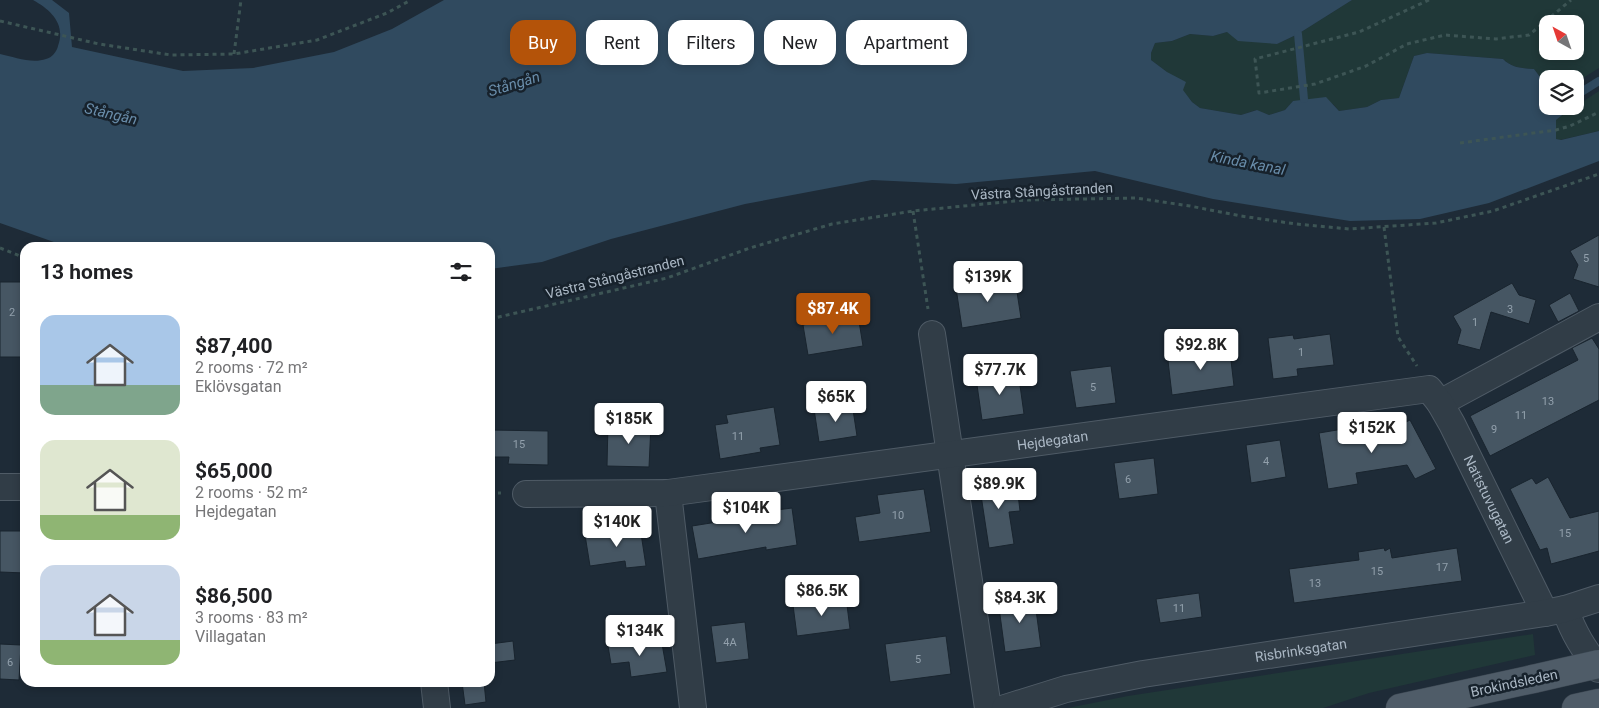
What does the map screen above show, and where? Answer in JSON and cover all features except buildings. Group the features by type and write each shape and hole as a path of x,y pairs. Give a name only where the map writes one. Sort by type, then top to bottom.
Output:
{"main road":[{"name":"Brokindsleden","path":"1400,708 1599,664"},
{"path":"1576,708 1599,703"}],"street":[{"path":"1434,396 1599,317"},
{"path":"932,334 988,708"},
{"name":"Hejdegatan","path":"526,494 668,492 950,455 1434,396"},
{"name":"Nattstuvugatan","path":"1434,396 1555,611 1572,629 1580,644 1599,669"},
{"path":"0,487 20,487"},
{"path":"668,492 693,708"},
{"name":"Risbrinksgatan","path":"1004,708 1066,689 1143,674 1555,611 1599,598"},
{"path":"435,687 437,708"}],"path":[{"path":"234,54 241,0"},
{"path":"0,21 99,44 171,55 234,54 317,40 387,13 411,0"},
{"path":"1429,0 1359,32 1255,59 1259,93 1315,84 1366,66 1407,44 1445,35 1496,39 1529,35 1571,0"},
{"path":"1460,143 1556,130 1570,126 1599,112"},
{"name":"Västra Stångåstranden","path":"495,318 667,278 750,248 832,224 913,211 1025,200 1136,198 1241,216 1349,229 1436,223 1492,210 1599,174"},
{"path":"913,211 926,299"},
{"path":"1384,227 1398,337 1422,372 1434,396"},
{"path":"0,248 20,256"}],"green space":[{"path":"1352,0 1599,0 1599,68 1584,77 1584,70 1539,70 1539,76 1534,69 1513,66 1503,59 1427,53 1414,56 1399,98 1381,100 1367,107 1339,111 1333,104 1293,101 1285,110 1269,115 1256,110 1241,115 1200,108 1192,102 1167,72 1151,60 1151,53 1155,43 1172,41 1190,34 1213,36 1227,32 1277,44 1298,34"},
{"path":"1599,91 1599,131 1560,140 1556,139 1555,120 1563,115 1584,115 1584,101"},
{"path":"1533,634 1535,655 1369,693 1323,708 1068,708 1128,696"}],"water":[{"path":"33,0 52,0 69,13 72,47 183,71 253,68 334,52 392,29 444,0 1352,0 1298,34 1277,44 1238,41 1227,32 1213,36 1190,34 1172,41 1155,43 1151,53 1151,60 1167,72 1186,82 1183,90 1192,102 1200,108 1241,115 1257,110 1269,115 1285,110 1293,101 1326,97 1339,111 1367,107 1381,100 1399,98 1414,56 1427,53 1503,59 1513,66 1534,69 1539,76 1539,115 1562,115 1556,120 1556,139 1561,140 1599,131 1599,161 1489,203 1420,219 1350,221 1213,199 1095,171 956,184 872,180 745,204 611,239 542,262 495,268 495,242 54,242 0,223 0,54 35,61 50,57 55,52 60,38 58,24 51,13"}],"waterway":[{"path":"1298,34 1304,99"},
{"path":"1584,90 1599,81"}],"water label":[{"name":"Stångån","path":"514,84"},
{"name":"Stångån","path":"111,114"},
{"name":"Kinda kanal","path":"1248,163"}]}
